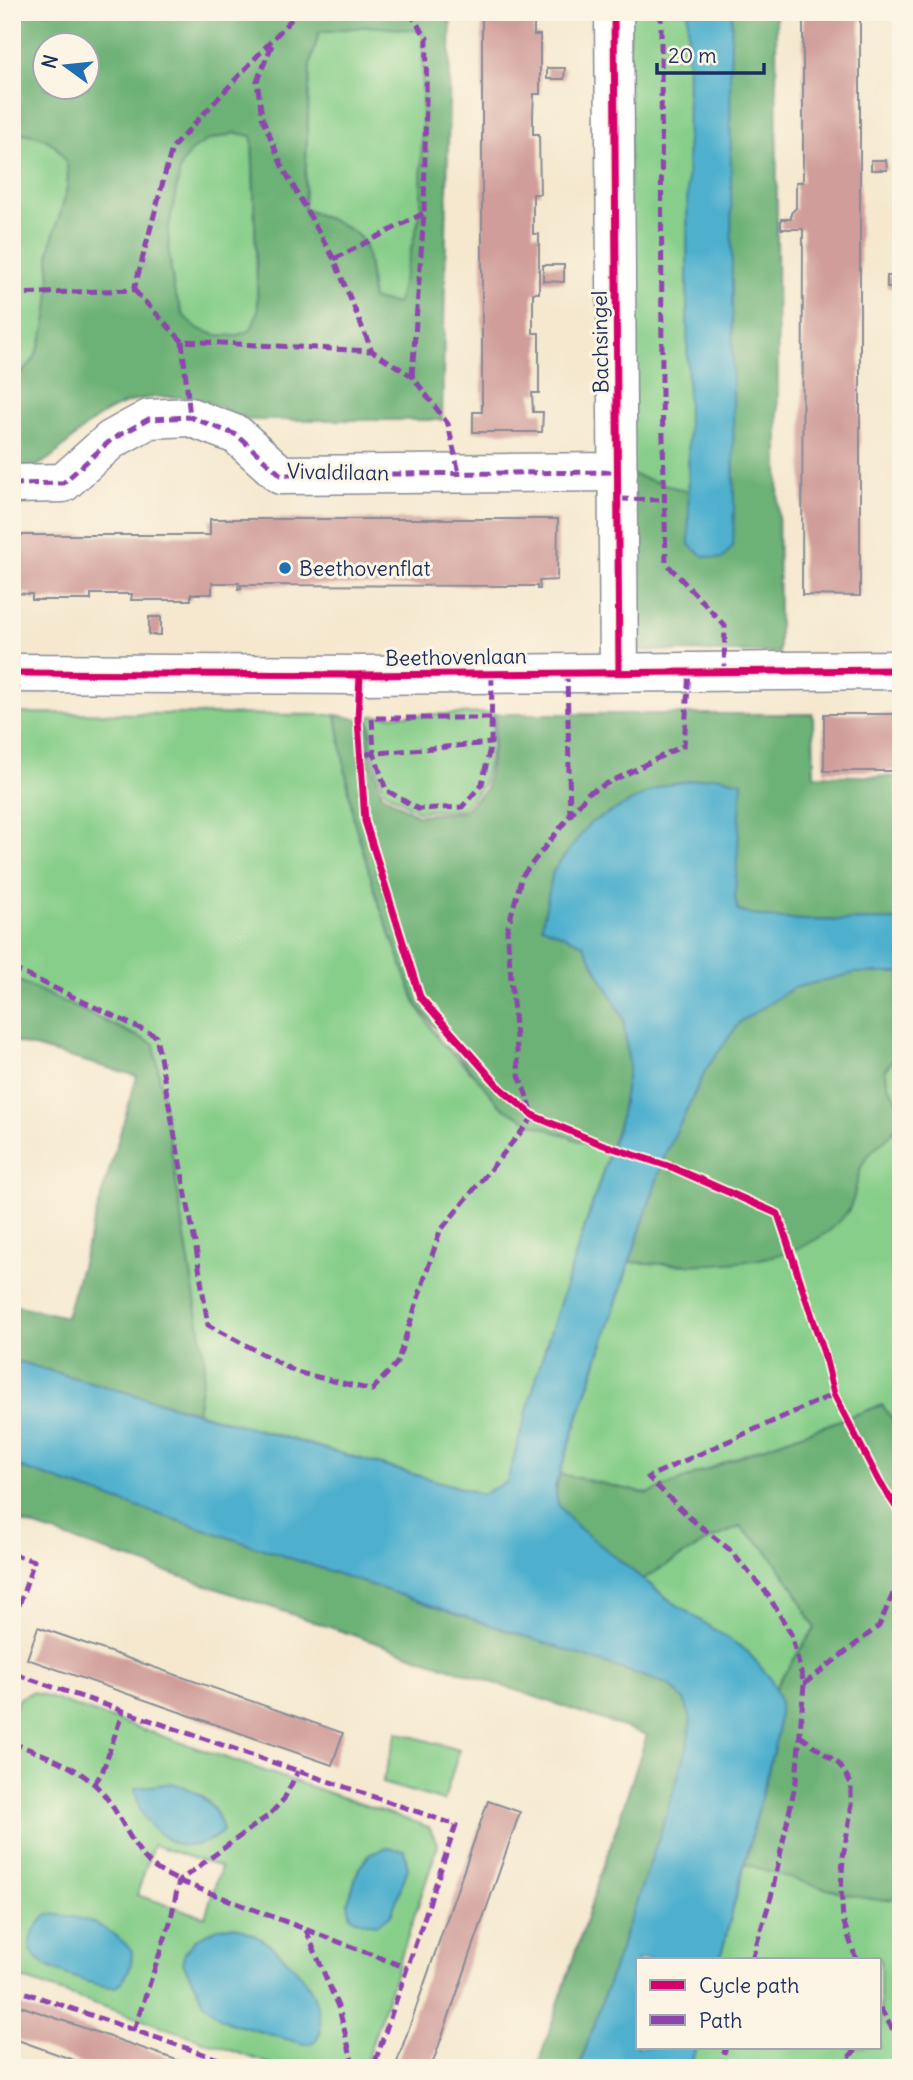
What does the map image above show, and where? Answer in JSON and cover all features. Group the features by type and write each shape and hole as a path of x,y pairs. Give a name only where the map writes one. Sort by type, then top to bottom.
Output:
{"street":[{"name":"Bachsingel","path":"614,12 619,672"},
{"name":"Vivaldilaan","path":"12,484 63,483 111,440 149,419 190,417 237,435 281,475 618,472"},
{"name":"Beethovenlaan","path":"12,673 373,675 901,670"}],"green space":[{"path":"12,12 451,12 442,420 247,420 209,403 170,397 150,398 111,410 93,421 46,461 24,471 12,473 12,377 30,364 42,339 50,288 50,250 67,190 68,177 67,166 58,149 47,140 12,132","holes":["369,26 423,31 421,211 397,304 372,299 368,258 360,238 341,225 304,209 310,66 319,32","236,133 252,136 258,311 251,330 236,336 215,335 196,328 183,315 174,291 168,231 181,165 192,150 208,140"]},
{"path":"629,12 688,12 689,492 630,474"},
{"path":"732,12 776,12 779,653 629,650 630,474 689,492 689,545 730,71"},
{"path":"369,26 423,31 421,211 397,304 372,299 368,258 360,238 342,225 304,209 310,65 319,32"},
{"path":"12,132 34,135 53,144 63,156 68,177 67,190 50,250 50,288 42,339 30,364 12,377"},
{"path":"236,133 252,136 258,311 251,330 236,336 215,335 196,328 183,315 174,291 168,231 181,165 192,150 208,140"},
{"path":"12,713 336,715 354,821 379,904 417,1006 440,1041 497,1098 609,1152 542,1358 508,1482 483,1494 197,1412 205,1362 154,1044 12,978"},
{"path":"494,713 492,748 483,785 461,810 417,811 384,790 372,751 370,716"},
{"path":"496,714 813,714 814,775 901,777 901,920 776,918 738,911 734,897 583,944 623,1017 629,1066 620,1120 609,1152 534,1124 500,1106 417,1005 379,904 354,821 336,715 369,721 370,754 382,794 417,815 463,812 486,788"},
{"path":"855,973 901,973 901,1051 885,1069 888,1085 901,1108 901,1117 894,1131 863,1163 846,1214 826,1233 802,1247 775,1256 715,1264 630,1262 665,1155 706,1069 740,1022 793,988"},
{"path":"12,978 154,1044 205,1362 197,1412 12,1360 12,1304 66,1317 137,1076 12,1041"},
{"path":"901,1051 901,1107 888,1085 885,1069"},
{"path":"901,1118 901,1431 882,1405 746,1454 648,1494 560,1474 630,1262 686,1265 742,1261 806,1245 848,1212 861,1166 870,1152 893,1132"},
{"path":"882,1405 901,1431 901,1893 891,1899 879,1900 842,1893 745,1864 777,1735 780,1701 774,1689 815,1628 793,1587 766,1549 740,1527 711,1539 643,1579 571,1521 557,1501 556,1494 560,1474 648,1494 746,1454"},
{"path":"12,1465 670,1685 685,1701 691,1719 687,1748 579,2068 537,2068 647,1735 12,1519"},
{"path":"740,1527 766,1549 793,1587 815,1628 774,1689 770,1678 643,1579 711,1539"},
{"path":"33,1692 429,1827 438,1845 364,2068 282,2068 12,1975 12,1717 19,1698","holes":["172,1783 198,1794 205,1800 216,1813 223,1831 212,1840 167,1839 141,1812","153,1845 221,1867 205,1917 137,1895","359,1868 408,1868 391,1915 351,1917 348,1902","252,1933 284,1957 310,1988 321,2032 312,2044 304,2044 230,2023"]},
{"path":"397,1732 459,1750 444,1801 382,1783"},
{"path":"745,1864 890,1899 901,1893 901,2068 876,2068 866,2064 863,2068 690,2068 696,2048 881,2048 881,1958 720,1958"}],"water":[{"path":"688,12 732,12 730,71 734,508 733,546 722,559 703,556 689,545"},
{"path":"715,776 742,782 735,897 738,911 797,920 901,920 901,973 855,973 793,988 740,1022 706,1069 665,1155 555,1487 558,1504 573,1523 665,1597 747,1651 770,1678 780,1701 777,1735 720,1958 636,1958 636,2048 696,2048 690,2068 579,2068 687,1748 691,1719 685,1701 670,1685 12,1465 12,1360 482,1494 507,1482 542,1358 620,1120 629,1066 623,1017 583,944 542,926 553,871 590,823 661,786"},
{"path":"172,1783 198,1794 205,1800 216,1813 223,1831 206,1842 187,1846 166,1839 153,1828 140,1810 135,1788"},
{"path":"386,1848 404,1850 408,1868 391,1915 377,1924 366,1923 351,1917 348,1902 359,1868 370,1854"},
{"path":"48,1914 94,1923 114,1934 132,1951 130,1967 116,1987 95,1984 60,1972 33,1954 31,1937"},
{"path":"234,1926 274,1948 307,1983 316,2002 320,2021 320,2030 312,2042 304,2044 230,2023 220,2018 204,2003 183,1963 184,1953 196,1939 218,1928"}],"building":[{"path":"482,12 534,12 534,35 540,35 540,94 534,94 533,114 533,134 539,134 540,194 533,194 533,234 539,234 539,293 533,293 533,333 539,333 539,393 532,393 533,412 543,412 542,432 473,432 473,412 482,412"},
{"path":"803,12 860,12 860,596 802,595 803,229 781,229 781,219 791,219 791,213 796,208 796,182 803,182"},
{"path":"547,68 565,68 564,79 547,79"},
{"path":"871,160 886,160 887,170 871,170"},
{"path":"543,265 564,265 564,282 543,281"},
{"path":"887,276 899,276 899,288 887,288"},
{"name":"Beethovenflat","path":"210,519 558,519 557,580 539,581 540,589 537,589 537,586 241,585 238,589 239,583 212,583 212,594 191,594 191,600 131,600 132,594 91,594 91,600 32,600 32,594 12,593 12,535 210,535"},
{"path":"149,617 161,617 161,635 149,635"},
{"path":"824,714 901,714 901,771 824,771"},
{"path":"38,1627 343,1733 332,1765 27,1659"},
{"path":"488,1801 520,1812 431,2068 395,2068"},
{"path":"12,2003 197,2068 96,2068 12,2038"}],"marked path":[{"path":"12,294 134,290 172,148 298,12"},
{"path":"409,12 427,38 424,213 412,376"},
{"path":"661,12 662,396 666,563 725,626 724,671"},
{"path":"272,45 257,81 262,117 282,166 334,259 372,351"},
{"path":"334,259 424,213"},
{"path":"134,290 182,341 372,351 412,376 448,424 459,473"},
{"path":"182,341 190,417"},
{"path":"12,484 63,483 111,440 149,419 190,417 237,435 281,475 618,472"},
{"path":"619,499 665,500"},
{"path":"12,968 156,1036 208,1325 296,1372 372,1390 397,1363 440,1231 534,1116 519,1075 507,930 522,876 588,793 684,745 689,671"},
{"path":"567,672 570,816"},
{"path":"491,718 372,718 374,753 386,790 418,809 462,807 482,784 491,743 492,674"},
{"path":"366,754 491,743"},
{"path":"752,1958 771,1897 796,1781 804,1684 791,1634 768,1595 729,1549 690,1518 648,1477 834,1394"},
{"path":"12,1554 34,1561 12,1626"},
{"path":"804,1684 879,1626 901,1575"},
{"path":"12,1691 18,1675 456,1825 373,2068"},
{"path":"94,1784 102,1773 123,1711"},
{"path":"800,1736 839,1764 851,1783 851,1811 841,1889 843,1920 856,1958"},
{"path":"12,1743 66,1765 94,1784 111,1804 138,1849 161,1872 407,1968"},
{"path":"134,2030 170,1923 179,1881 269,1815 284,1799 298,1771"},
{"path":"306,1930 339,2009 354,2068"},
{"path":"12,1988 244,2068"},
{"path":"881,2010 901,2043"},
{"path":"719,2068 726,2048"},
{"path":"839,2068 857,2048"}],"cycle path":[{"path":"614,12 619,672"},
{"path":"12,673 360,675 901,670"},
{"path":"360,675 358,720 365,821 420,997 502,1090 534,1116 601,1144 674,1168 778,1214 824,1353 834,1394 880,1483 901,1514"}],"place":[{"name":"Beethovenflat","path":"285,568"}]}
